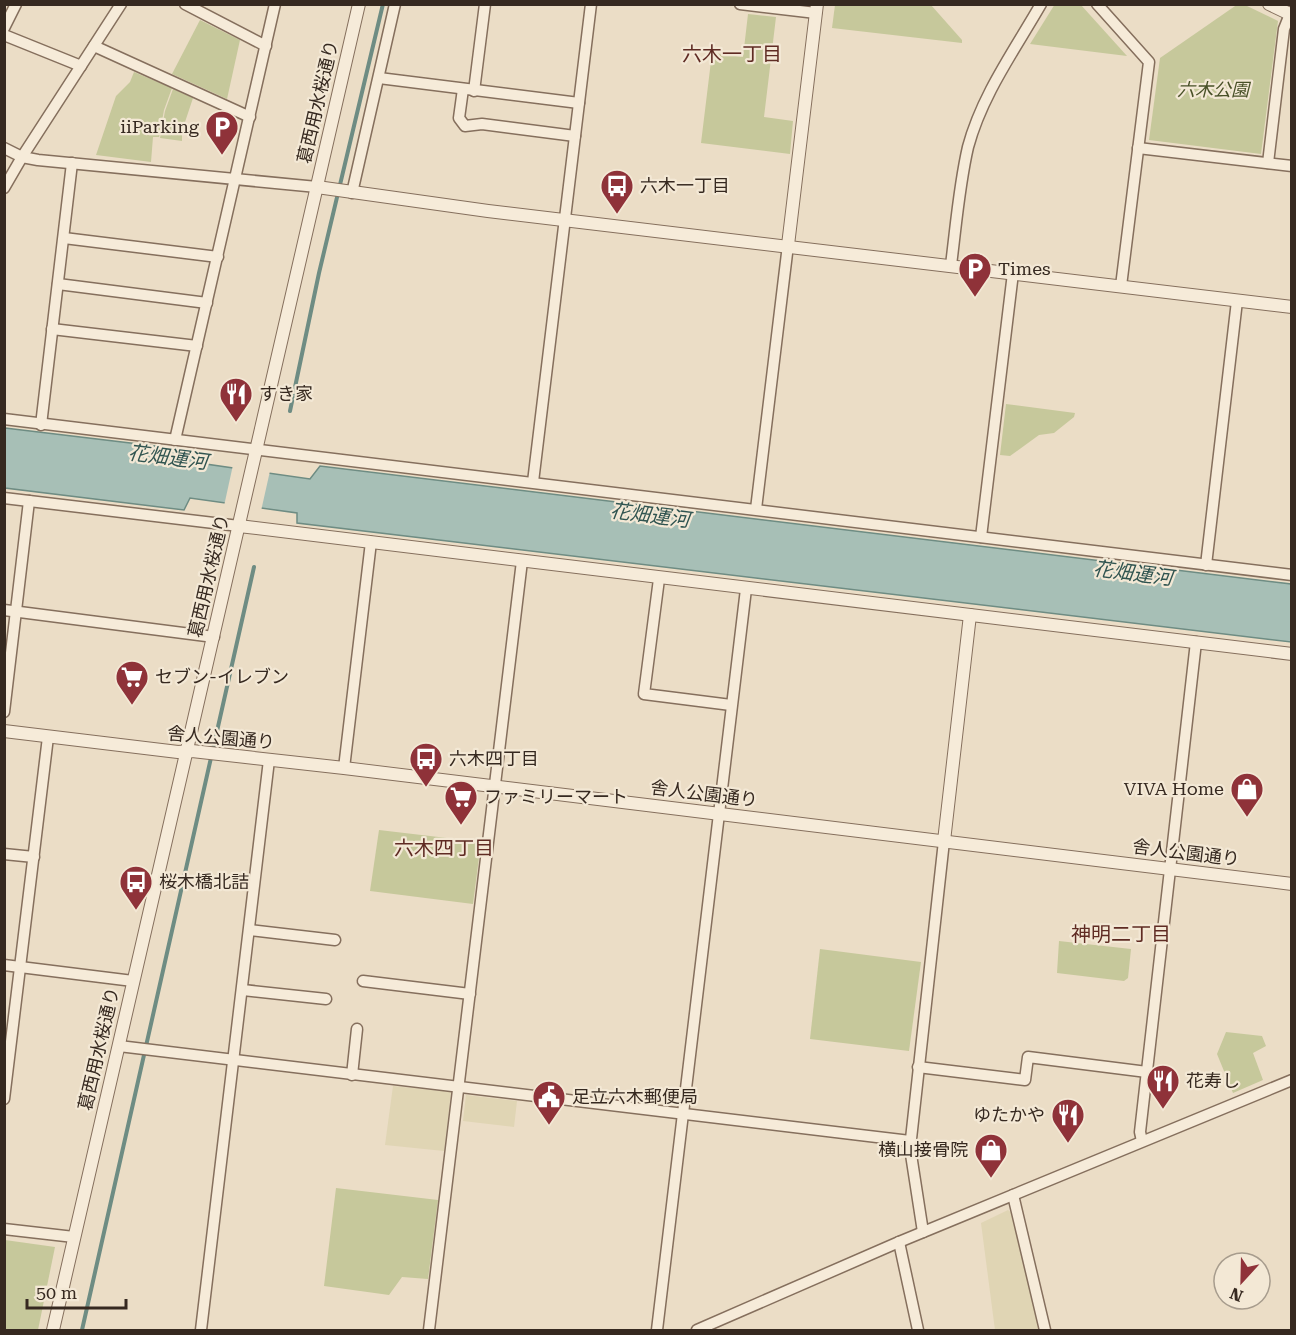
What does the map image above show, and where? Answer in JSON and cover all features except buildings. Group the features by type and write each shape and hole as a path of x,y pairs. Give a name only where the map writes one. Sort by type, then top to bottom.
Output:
{"street":[{"path":"4,28 16,4"},
{"path":"4,188 121,4"},
{"path":"185,4 266,46"},
{"path":"175,440 275,4"},
{"name":"葛西用水桜通り","path":"53,1330 359,4"},
{"path":"349,193 379,78 395,4"},
{"path":"474,91 485,4"},
{"path":"532,483 591,4"},
{"path":"740,4 817,9 756,509"},
{"path":"951,265 961,181 969,145 987,97 1041,4"},
{"path":"1097,4 1149,62 1121,286"},
{"path":"1268,163 1284,29 1291,15 1269,4"},
{"path":"4,35 81,66"},
{"path":"94,46 250,117"},
{"path":"379,78 579,104"},
{"path":"463,89 459,118 465,126 482,124 575,136"},
{"path":"4,148 22,157 72,164 317,188 1292,307"},
{"path":"1138,148 1292,166"},
{"path":"41,424 72,164"},
{"path":"64,238 218,257"},
{"path":"981,537 1013,273"},
{"path":"58,284 207,303"},
{"path":"1206,565 1237,301"},
{"path":"52,329 197,346"},
{"path":"4,419 175,440 256,454 756,509 1292,575"},
{"path":"4,498 239,523 658,579 1292,654"},
{"path":"4,712 10,611 29,501"},
{"path":"344,768 371,542"},
{"path":"429,1330 522,561"},
{"path":"658,579 644,694 731,705"},
{"path":"657,1330 746,589"},
{"path":"10,611 214,637"},
{"path":"923,1232 910,1141 970,615"},
{"path":"1142,1141 1140,1132 1196,642"},
{"name":"舎人公園通り","path":"4,731 344,768 1292,884"},
{"path":"4,1099 48,736"},
{"path":"201,1330 269,760"},
{"path":"4,854 34,857"},
{"path":"250,930 335,940"},
{"path":"4,965 133,981"},
{"path":"363,981 470,994"},
{"path":"243,990 326,999"},
{"path":"352,1075 357,1029"},
{"path":"119,1046 910,1141"},
{"path":"918,1067 1025,1080 1028,1058 1147,1072"},
{"path":"697,1330 899,1242 1292,1080"},
{"path":"1013,1195 1045,1330"},
{"path":"4,1229 74,1237"},
{"path":"899,1242 918,1330"}],"shaded area":[{"path":"393,1086 451,1092 444,1151 385,1145"},
{"path":"466,1095 517,1101 514,1127 463,1121"},
{"path":"1008,1210 1013,1214 1039,1330 995,1330 981,1223"}],"green space":[{"path":"1055,4 1081,5 1127,56 1030,44"},
{"name":"六木公園","path":"1238,4 1245,5 1278,21 1261,154 1149,140 1160,58"},
{"path":"835,5 931,5 962,40 962,43 832,28"},
{"path":"748,14 776,17 764,117 793,121 790,154 701,143 712,53 743,57"},
{"path":"200,20 240,40 227,99 172,74"},
{"path":"134,72 172,88 164,110 159,137 153,137 151,162 96,155 116,96 130,82"},
{"path":"173,89 193,98 182,131 182,141 160,138 165,111"},
{"path":"1006,404 1075,413 1074,417 1054,433 1039,435 1010,456 1000,455"},
{"path":"379,830 481,842 473,904 370,891"},
{"path":"1059,941 1131,949 1128,978 1124,981 1057,973"},
{"path":"820,949 921,962 909,1051 810,1039"},
{"path":"1226,1032 1262,1036 1266,1046 1253,1053 1263,1080 1233,1093 1217,1054"},
{"path":"336,1188 438,1200 428,1279 402,1277 389,1295 324,1286"},
{"path":"5,1240 55,1247 38,1330 5,1330"}],"water":[{"name":"花畑運河","path":"5,428 197,451 199,463 310,479 320,466 1291,584 1291,642 297,523 297,513 190,498 184,510 5,488"}],"pier":[{"path":"233,465 270,471 261,511 224,506"}],"waterway":[{"path":"290,411 319,273 383,4"},
{"path":"82,1330 254,567"}],"place":[{"name":"iiParking","path":"222,156"},
{"name":"六木一丁目","path":"617,215"},
{"name":"Times","path":"975,298"},
{"name":"すき家","path":"236,423"},
{"name":"セブン-イレブン","path":"132,706"},
{"name":"六木四丁目","path":"426,788"},
{"name":"VIVA Home","path":"1247,818"},
{"name":"ファミリーマート","path":"461,826"},
{"name":"桜木橋北詰","path":"136,911"},
{"name":"花寿し","path":"1163,1110"},
{"name":"足立六木郵便局","path":"549,1126"},
{"name":"ゆたかや","path":"1068,1144"},
{"name":"横山接骨院","path":"991,1179"}],"district":[{"name":"六木一丁目","path":"732,54"},
{"name":"六木四丁目","path":"444,848"},
{"name":"神明二丁目","path":"1121,934"}]}
